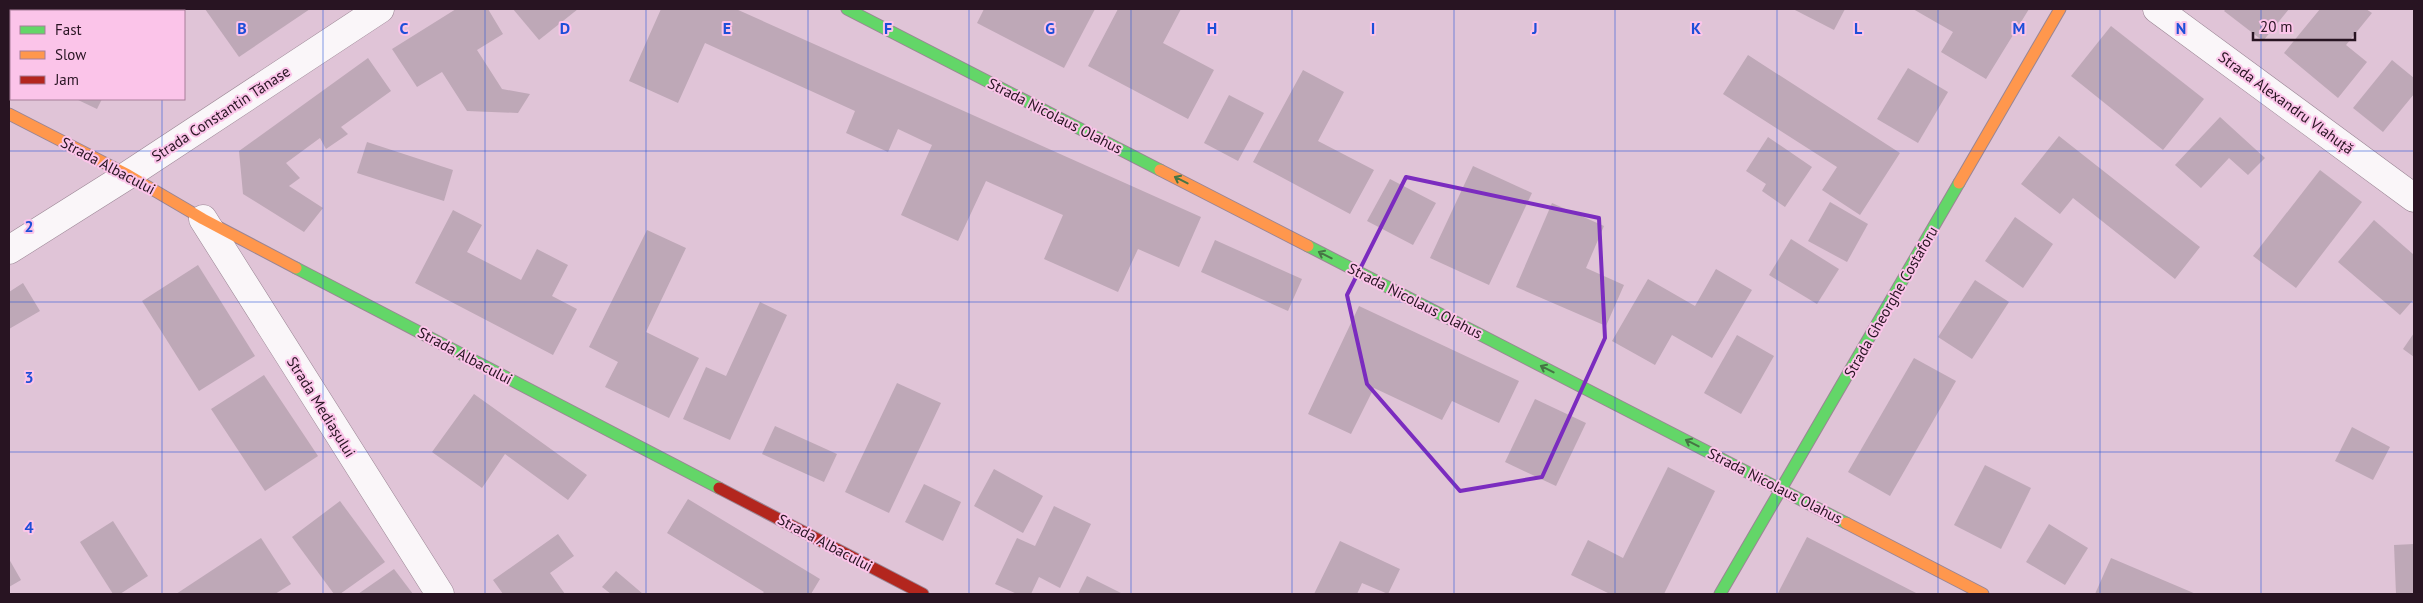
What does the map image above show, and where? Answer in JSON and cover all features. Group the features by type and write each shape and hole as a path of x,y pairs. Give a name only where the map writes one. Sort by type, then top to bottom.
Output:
{"street":[{"name":"Strada Constantin Tănase","path":"9,250 128,175 380,9"},
{"name":"Strada Nicolaus Olahus","path":"847,9 1983,594"},
{"name":"Strada Gheorghe Costaforu","path":"1720,594 2060,9"},
{"name":"Strada Alexandru Vlahuță","path":"2157,9 2414,198"},
{"name":"Strada Albacului","path":"9,114 128,175 203,219 923,594"},
{"name":"Strada Mediașului","path":"203,219 440,594"}],"highlighted area":[{"path":"1406,177 1599,218 1605,338 1542,477 1460,491 1367,384 1347,295"}],"building":[{"path":"96,9 128,10 96,10"},
{"path":"205,9 310,9 239,57"},
{"path":"456,9 488,9 503,34 477,50 502,89 530,94 518,113 467,111 442,72 417,87 392,49"},
{"path":"513,9 578,9 539,40"},
{"path":"661,9 736,9 1201,217 1179,267 1138,249 1118,292 1044,259 1063,215 986,181 958,241 901,215 932,145 898,129 888,152 846,133 855,111 705,43 678,103 629,81"},
{"path":"984,9 1095,9 1064,68 977,23"},
{"path":"1118,9 1181,9 1163,43 1214,70 1188,119 1088,66"},
{"path":"1793,9 1845,9 1834,30"},
{"path":"1913,9 2029,9 1986,79 1941,52 1953,32"},
{"path":"2226,9 2289,9 2263,41 2224,11"},
{"path":"2320,9 2366,9 2372,13 2346,45 2367,62 2338,98 2284,53"},
{"path":"2111,26 2204,99 2163,150 2071,76"},
{"path":"1748,55 1900,153 1860,215 1822,190 1837,167 1723,94"},
{"path":"368,58 391,91 341,127 348,134 326,149 320,138 286,163 300,178 289,186 323,208 304,232 243,194 239,151"},
{"path":"2392,60 2414,78 2414,94 2383,132 2353,108"},
{"path":"1908,68 1948,92 1918,143 1877,119"},
{"path":"1303,70 1344,92 1318,141 1374,170 1350,214 1253,162"},
{"path":"1229,95 1264,113 1238,161 1204,143"},
{"path":"78,100 102,100 97,109"},
{"path":"2220,117 2265,158 2248,175 2229,158 2201,188 2175,165"},
{"path":"2059,136 2200,247 2175,279 2073,198 2060,214 2021,184"},
{"path":"1768,137 1812,167 1785,207 1762,191 1766,184 1746,171"},
{"path":"367,142 453,170 444,201 357,173"},
{"path":"1473,166 1532,193 1489,285 1430,258"},
{"path":"2320,170 2362,202 2296,288 2253,256"},
{"path":"1390,179 1436,203 1413,245 1367,221"},
{"path":"1830,202 1868,224 1847,262 1808,241"},
{"path":"1552,203 1604,226 1586,268 1624,285 1606,326 1516,287"},
{"path":"453,210 482,225 467,252 521,280 537,249 568,265 552,296 577,309 553,355 415,283"},
{"path":"2015,217 2053,244 2023,288 1985,261"},
{"path":"2374,220 2414,255 2414,299 2400,315 2338,262"},
{"path":"647,230 686,248 646,332 699,358 669,418 605,387 618,362 589,347"},
{"path":"1791,239 1839,269 1817,304 1769,275"},
{"path":"1215,240 1302,279 1288,311 1201,272"},
{"path":"198,265 255,356 199,391 142,301"},
{"path":"1716,269 1752,290 1712,358 1672,335 1655,365 1612,341 1648,279 1695,306"},
{"path":"1975,280 2009,302 1972,359 1938,337"},
{"path":"23,283 40,311 9,329 9,292"},
{"path":"760,302 787,315 730,440 683,419 706,367 726,376"},
{"path":"1359,306 1519,381 1499,423 1452,401 1442,420 1374,388 1351,434 1308,414"},
{"path":"2414,333 2414,357 2403,349"},
{"path":"1737,335 1774,356 1741,414 1704,393"},
{"path":"1914,358 1956,381 1890,496 1848,472"},
{"path":"264,375 318,456 265,491 211,409"},
{"path":"897,383 941,403 889,513 845,492"},
{"path":"474,394 587,475 568,500 505,454 482,488 432,452"},
{"path":"1535,399 1586,423 1556,486 1505,462"},
{"path":"775,426 837,454 824,482 762,454"},
{"path":"2352,427 2390,447 2373,480 2335,461"},
{"path":"1985,465 2031,488 2001,549 1954,525"},
{"path":"1668,467 1715,491 1664,594 1610,594 1571,575 1588,540 1623,558"},
{"path":"994,469 1043,496 1023,533 974,506"},
{"path":"924,484 961,502 943,541 905,522"},
{"path":"688,499 820,579 811,594 762,594 764,592 667,533"},
{"path":"340,501 385,562 340,594 334,594 292,537"},
{"path":"1054,506 1091,524 1060,588 1039,577 1031,594 1017,594 995,584 1017,538 1035,546"},
{"path":"113,521 148,576 120,594 113,594 80,542"},
{"path":"2049,524 2088,548 2065,585 2026,562"},
{"path":"558,534 574,556 550,573 565,594 503,594 493,580"},
{"path":"1807,537 1918,594 1778,593"},
{"path":"261,538 291,584 275,594 176,594"},
{"path":"1340,541 1400,569 1388,594 1362,583 1357,594 1314,594"},
{"path":"2414,544 2414,594 2396,594 2394,545"},
{"path":"2111,558 2196,594 2095,594"},
{"path":"9,559 21,580 9,587"},
{"path":"394,569 413,594 358,594"},
{"path":"616,571 643,594 611,594 602,587"},
{"path":"1087,576 1123,594 1078,594"}],"traffic: fast":[{"path":"847,9 1160,170"},
{"path":"1720,594 1959,183"},
{"path":"1308,246 1846,523"},
{"path":"296,268 719,488"}],"traffic: slow":[{"path":"1959,183 2060,9"},
{"path":"9,114 128,175 203,219 296,268"},
{"path":"1160,170 1308,246"},
{"path":"1846,523 1983,594"}],"traffic: jam":[{"path":"719,488 923,594"}]}
